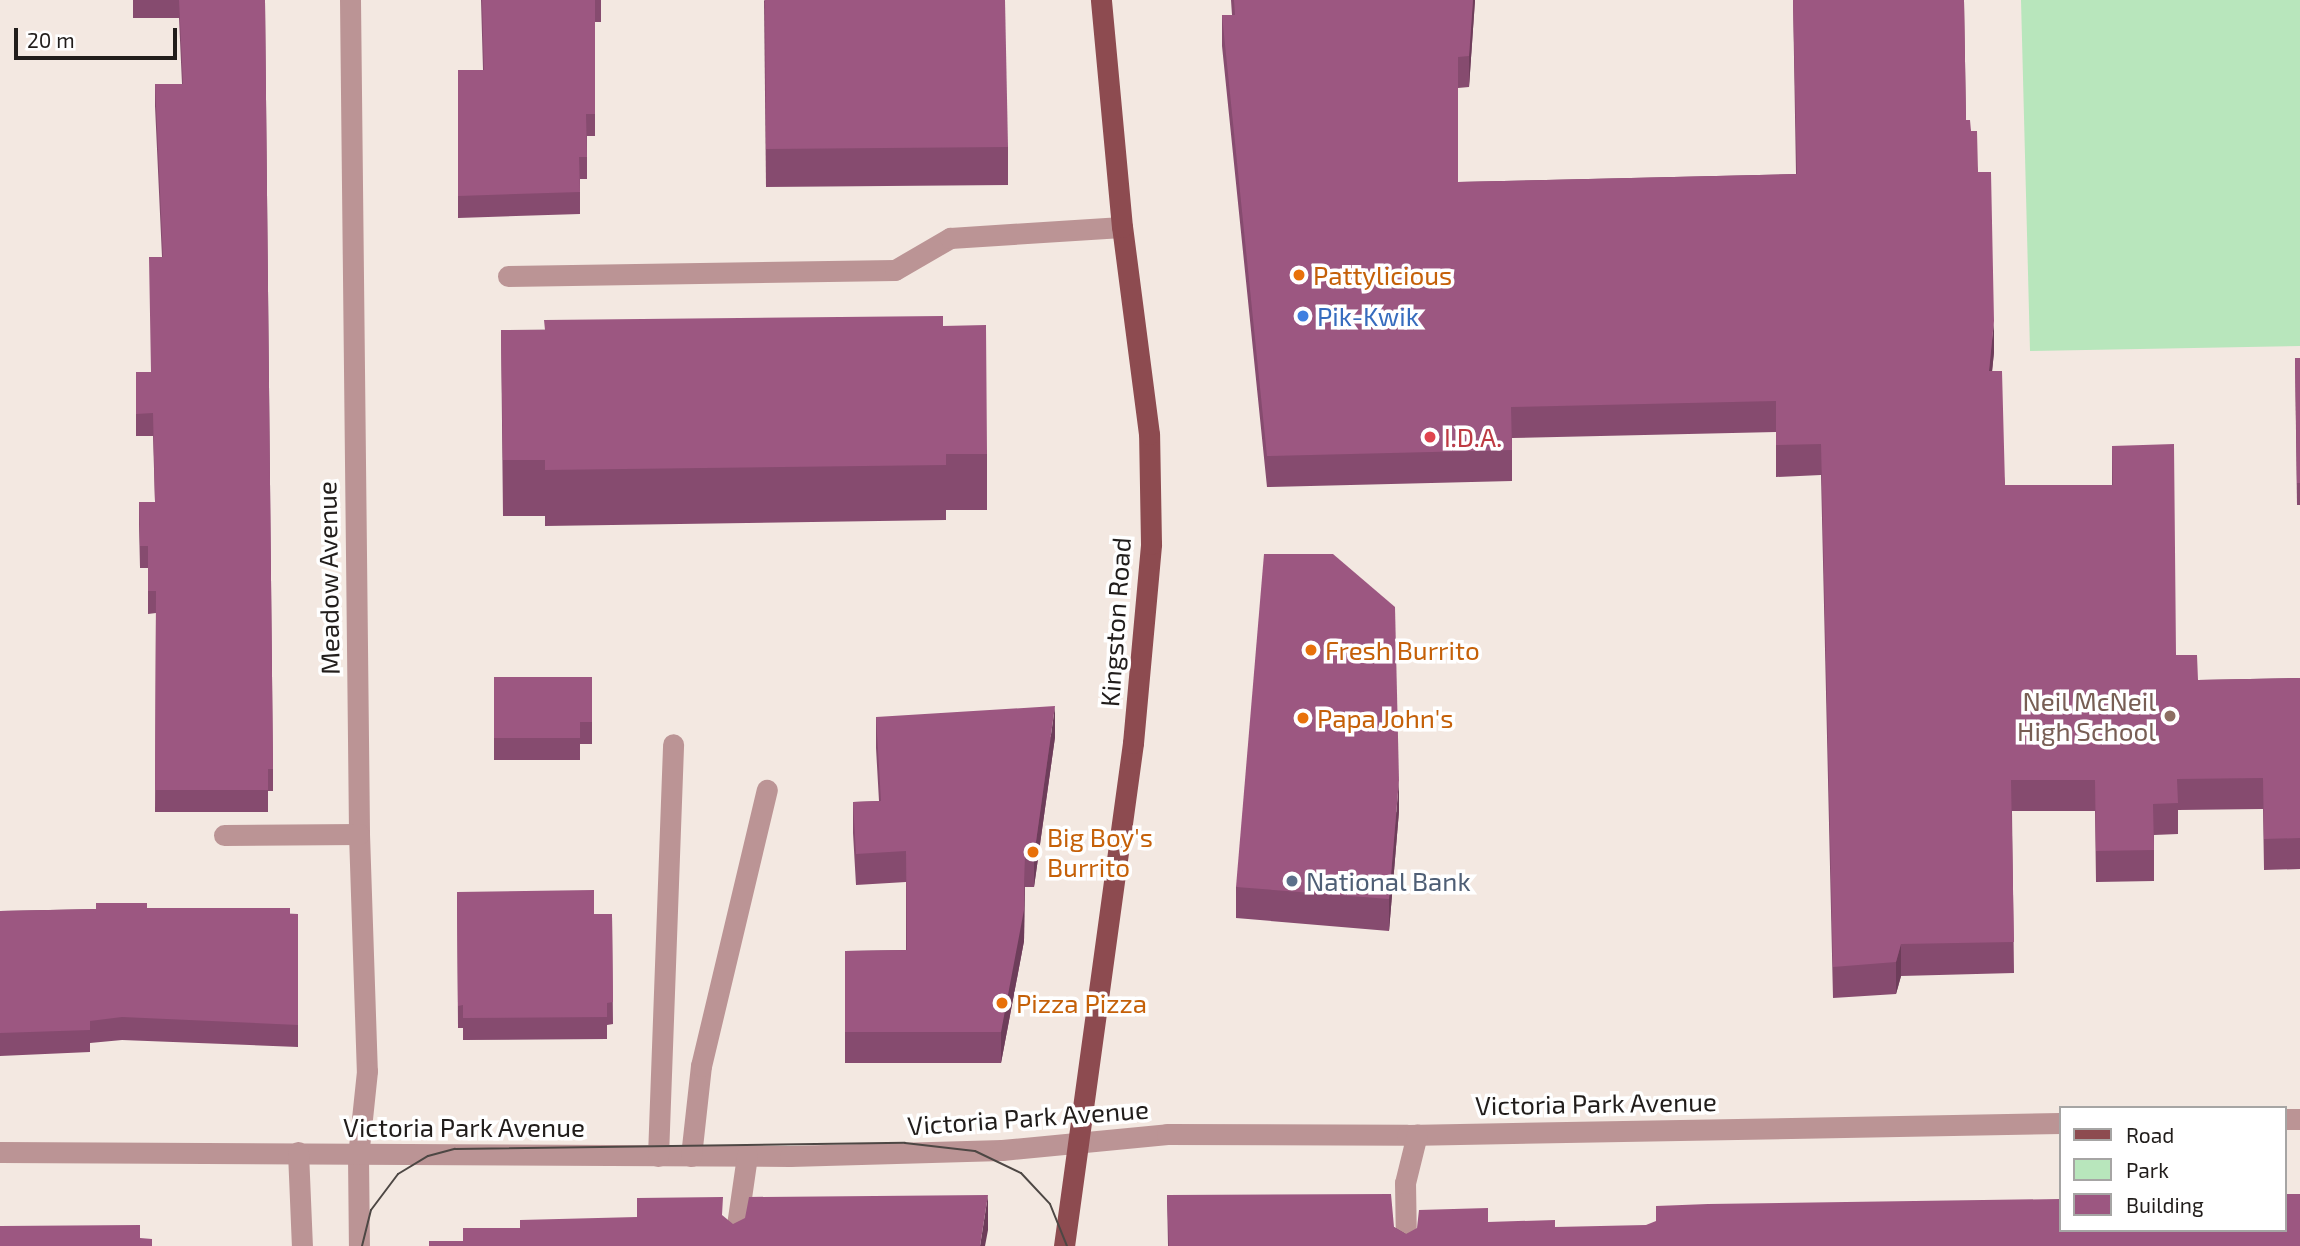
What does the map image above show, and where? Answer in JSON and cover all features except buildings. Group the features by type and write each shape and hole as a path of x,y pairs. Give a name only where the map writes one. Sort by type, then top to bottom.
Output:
{"main road":[{"name":"Kingston Road","path":"1064,1246 1133,743 1151,544 1149,434 1122,227 1101,0"}],"street":[{"name":"Meadow Avenue","path":"349,0 359,834 367,1071 358,1156 359,1246"},
{"path":"508,276 895,270 950,238 1122,227"},
{"path":"658,1156 673,744"},
{"path":"691,1156 701,1066 767,790"},
{"path":"223,835 359,834"},
{"name":"Victoria Park Avenue","path":"0,1152 747,1156 1079,1145 1167,1135 1417,1134 2058,1123"},
{"path":"1406,1246 1405,1183 1417,1134"},
{"path":"298,1152 302,1246"},
{"path":"734,1246 747,1156"}],"green space":[{"path":"2021,0 2300,0 2300,346 2030,351"}],"tram line":[{"path":"362,1246 371,1210 398,1174 428,1156 455,1149 905,1143 975,1151 1021,1173 1050,1204 1067,1246"}],"place":[{"name":"Pattylicious","path":"1299,275"},
{"name":"Pik-Kwik","path":"1303,316"},
{"name":"I.D.A.","path":"1430,437"},
{"name":"Fresh Burrito","path":"1311,650"},
{"name":"Neil McNeil High School","path":"2170,716"},
{"name":"Papa John's","path":"1303,718"},
{"name":"Big Boy's Burrito","path":"1033,852"},
{"name":"National Bank","path":"1292,881"},
{"name":"Pizza Pizza","path":"1002,1003"}]}
